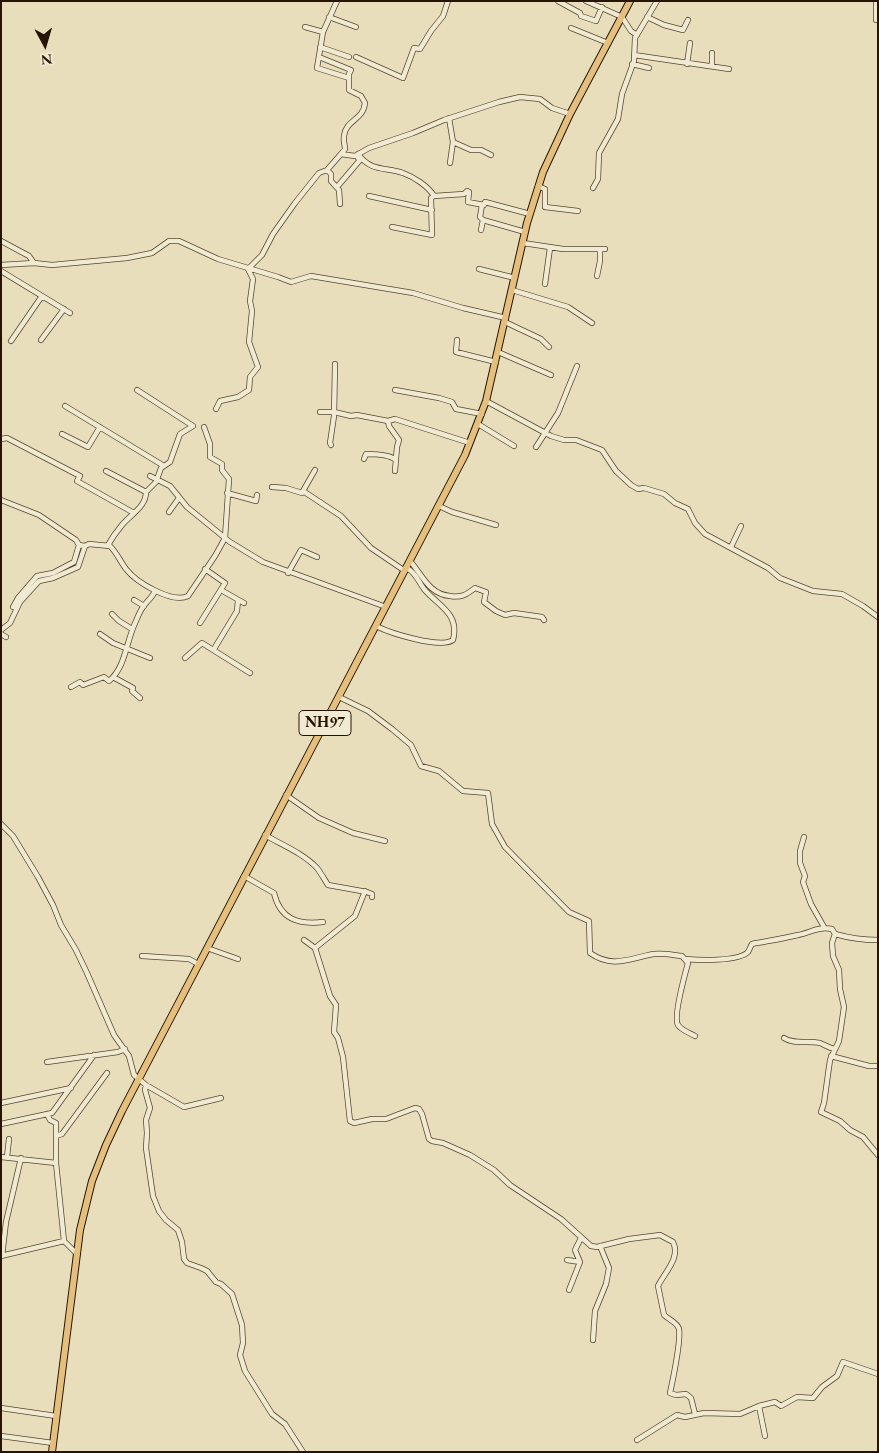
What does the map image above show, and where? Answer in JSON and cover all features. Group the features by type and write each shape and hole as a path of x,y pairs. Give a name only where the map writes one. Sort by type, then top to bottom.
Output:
{"highway":[{"name":"NH97","path":"52,1452 76,1253 92,1181 106,1145 198,964 408,567 470,444 486,401 525,232 542,172 570,114 630,1"}],"street":[{"path":"337,1 323,32 317,68 349,78"},
{"path":"356,58 403,78 414,48 420,49 430,31 443,16 448,1"},
{"path":"558,1 580,12 581,16 596,21 602,7"},
{"path":"586,1 622,17 637,36"},
{"path":"592,188 598,180 599,153 617,122 622,94 632,64 635,38 657,1"},
{"path":"876,1 876,20"},
{"path":"329,17 356,27"},
{"path":"647,17 664,25 683,30 688,20"},
{"path":"305,27 323,32"},
{"path":"571,28 608,43"},
{"path":"687,64 690,43"},
{"path":"320,47 349,57"},
{"path":"712,53 712,66"},
{"path":"634,54 729,70"},
{"path":"248,269 262,255 273,234 295,203 319,174 327,170 345,149 344,137 347,126 360,116 365,105 361,96 349,90 350,70 318,57"},
{"path":"632,64 649,68"},
{"path":"341,154 357,155 384,142 413,133 449,118 520,97 540,99 552,108 570,114"},
{"path":"449,118 453,142 450,163"},
{"path":"453,142 471,150 481,150 491,155"},
{"path":"337,188 360,160 357,155"},
{"path":"357,155 370,166 403,173 415,179 434,196 458,195 464,194 467,191 469,192 468,202 482,205"},
{"path":"327,170 331,174 331,181 339,190 340,204"},
{"path":"538,186 545,189 545,207 572,212 578,211"},
{"path":"370,196 432,210"},
{"path":"392,226 432,235 431,198 434,196"},
{"path":"481,230 483,220 480,217 482,205 485,202 530,214"},
{"path":"483,220 525,232"},
{"path":"1,265 34,263 52,265 127,258 152,253 165,243 174,240 218,259 291,282 311,276 413,293 506,320 541,339 549,347"},
{"path":"1,241 29,256 34,263"},
{"path":"523,243 550,248 602,249 597,276"},
{"path":"545,284 550,248"},
{"path":"216,409 220,401 238,397 249,390 250,377 258,367 249,342 252,311 250,300 253,280 248,269"},
{"path":"479,269 515,278"},
{"path":"1,271 70,313"},
{"path":"512,290 568,307 592,322"},
{"path":"11,341 42,296"},
{"path":"41,340 64,309"},
{"path":"457,340 456,352 496,362"},
{"path":"498,352 551,375"},
{"path":"331,445 335,364"},
{"path":"536,446 542,432 558,413 577,366"},
{"path":"108,546 123,524 145,500 146,492 156,482 161,468 170,462 180,434 193,426 137,390"},
{"path":"395,390 439,398 452,402 456,409 482,414"},
{"path":"486,401 542,432 564,440 576,440 602,450 616,471 631,485 664,494 675,503 688,509 695,523 705,534 768,568 780,578 813,591 849,596 878,617"},
{"path":"65,406 164,466"},
{"path":"320,412 334,412 388,421 395,420 470,444"},
{"path":"388,421 389,426 399,440 395,471"},
{"path":"478,424 514,446"},
{"path":"62,434 88,447 100,427"},
{"path":"79,546 89,544 108,546 114,549 126,569 135,578 155,591 175,598 186,598 225,538 228,514 227,493 229,479 222,470 222,464 210,457 210,444 204,427"},
{"path":"1,439 7,438 80,476 77,481 134,513"},
{"path":"364,458 366,454 371,454 392,456 396,460"},
{"path":"303,491 315,470"},
{"path":"106,471 146,492"},
{"path":"150,476 170,486 187,507 225,538 263,562 288,573 315,580 386,607"},
{"path":"272,487 286,488 302,493 303,491 342,516 371,548 408,567 414,572 426,591 450,613 455,631 453,640 449,643 429,642 407,637 376,626"},
{"path":"227,493 256,501 257,495"},
{"path":"169,512 179,498"},
{"path":"1,500 39,515 76,540 79,546 74,562 53,574 37,576 18,598 13,607"},
{"path":"439,506 452,512 496,525"},
{"path":"731,547 741,526"},
{"path":"1,630 10,623 20,602 39,581 53,578 78,567 85,546"},
{"path":"288,573 301,550 317,557"},
{"path":"408,567 440,596 465,596 475,588 486,592 484,602 496,611 505,615 514,613 544,620"},
{"path":"200,623 224,583 205,570"},
{"path":"221,590 244,603"},
{"path":"71,687 80,682 83,684 104,677 108,681 120,669 132,629 144,606 155,591"},
{"path":"134,600 144,606"},
{"path":"214,649 237,611 238,600"},
{"path":"112,614 132,629"},
{"path":"455,631 461,635"},
{"path":"100,634 113,644 150,658"},
{"path":"185,658 202,643 250,673"},
{"path":"113,677 133,688 132,691 140,698"},
{"path":"339,697 368,711 392,729 411,745 421,766 440,771 463,791 488,793 492,824 505,847 568,912 589,921 590,953 600,960 621,962 657,954 682,956 688,963 676,1010 676,1019 679,1026 695,1036"},
{"path":"286,795 319,818 354,833 384,841"},
{"path":"1,824 13,836 38,877 61,925 76,950 114,1035 129,1056 133,1072 146,1084 184,1107 221,1098"},
{"path":"265,835 311,863 317,868 328,885 365,891 370,893 372,897"},
{"path":"804,837 800,850 800,863 805,876 803,882 811,904 824,927"},
{"path":"244,876 274,892 276,903 289,918 304,923 324,922"},
{"path":"315,948 355,916 365,891"},
{"path":"685,959 720,960 743,955 752,944 801,935 810,930 824,927 832,929 835,934 863,940 878,940"},
{"path":"835,934 832,943 833,956 839,970 840,989 844,1006 839,1041 831,1056 821,1112 840,1121 850,1130 863,1137 877,1152"},
{"path":"304,940 315,948 330,996 336,1005 334,1032 338,1038 343,1056 350,1121 354,1123 372,1119 386,1119 415,1108 419,1109 432,1142 443,1143 470,1155 494,1170 510,1185 561,1219 591,1246 660,1235 673,1242 675,1252 672,1261 658,1286 664,1315 678,1326 679,1329 678,1350 670,1393 676,1395 686,1394 690,1398 695,1414"},
{"path":"207,948 238,960"},
{"path":"142,956 189,959 198,964"},
{"path":"784,1038 788,1041 821,1043 828,1048 835,1049"},
{"path":"47,1062 124,1049"},
{"path":"1,1124 52,1113 94,1055"},
{"path":"831,1056 869,1066 878,1066"},
{"path":"56,1136 62,1134 107,1073"},
{"path":"146,1084 145,1090 150,1108 146,1120 146,1148 153,1196 159,1211 178,1230 182,1242 184,1260 207,1272 216,1282 232,1294 242,1325 243,1343 240,1355 247,1374 272,1414 285,1424 303,1452"},
{"path":"2,1103 71,1088"},
{"path":"48,1114 50,1120 56,1124 56,1163 64,1241 76,1253"},
{"path":"8,1157 9,1139"},
{"path":"1,1156 56,1163"},
{"path":"21,1158 6,1222 1,1256 64,1241"},
{"path":"569,1290 580,1262 574,1250 581,1238"},
{"path":"593,1340 596,1311 606,1284 609,1268 600,1246"},
{"path":"567,1260 580,1262"},
{"path":"637,1440 677,1415 685,1417 704,1413 740,1414 775,1402 782,1406 797,1396 813,1398 822,1387 837,1376 843,1362 878,1374"},
{"path":"759,1406 765,1436"},
{"path":"1,1408 56,1416"},
{"path":"1,1436 53,1443"}]}
